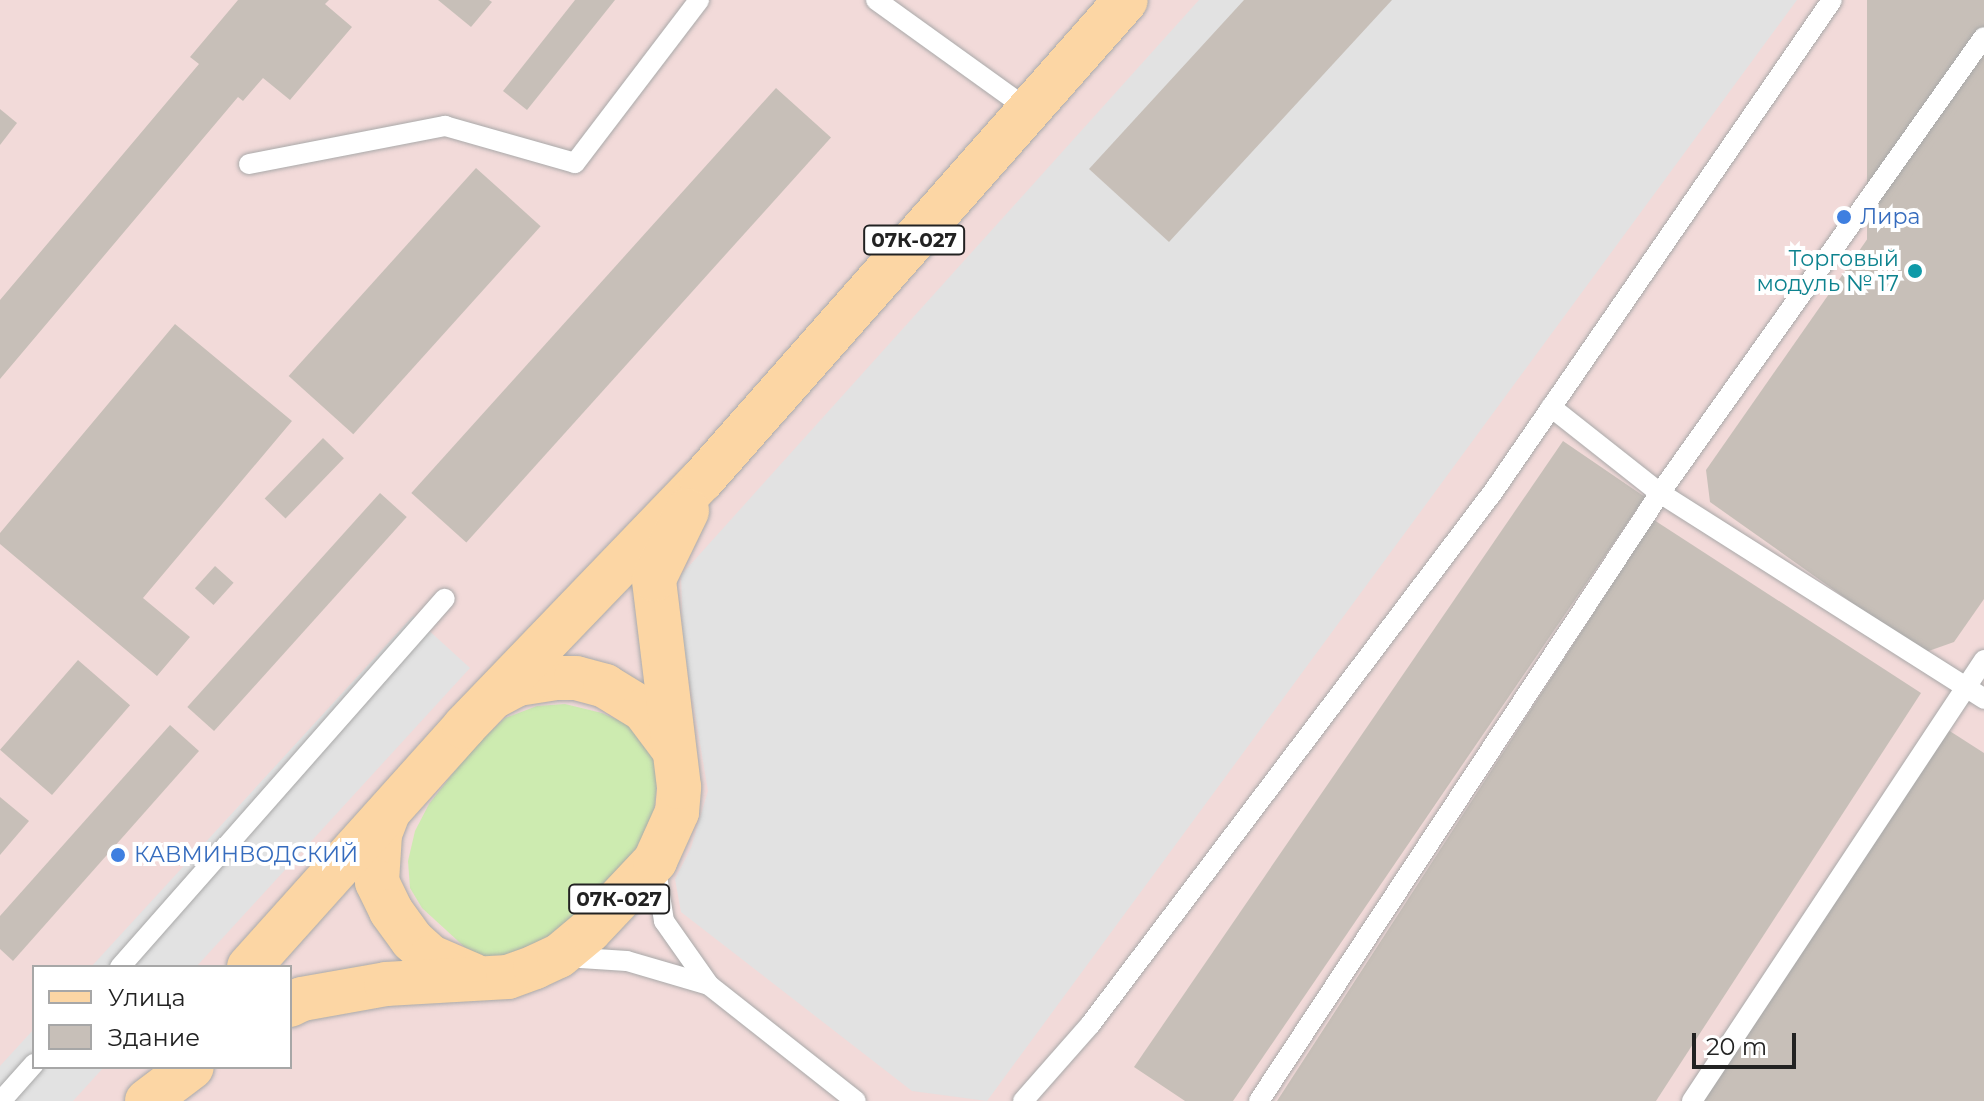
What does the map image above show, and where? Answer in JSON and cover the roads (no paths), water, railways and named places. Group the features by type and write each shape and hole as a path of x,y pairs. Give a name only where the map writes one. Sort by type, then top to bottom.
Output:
{"main road":[{"name":"07К-027","path":"251,965 389,811 702,480 1126,0"},
{"name":"07К-027","path":"292,1004 302,999 386,984 508,977 559,956 590,930 655,861 677,812 679,768 654,579 702,480"},
{"path":"497,695 518,684 555,678 576,678 605,686 644,710 675,752"},
{"path":"389,811 380,834 377,882 391,911 412,940 431,957 480,977"},
{"path":"133,1101 161,1069"},
{"path":"147,1101 189,1069"}],"lane":[{"path":"249,164 445,126 575,163 699,0"},
{"path":"876,0 1029,110"},
{"path":"1023,1101 1090,1025 1493,492 1832,0"},
{"path":"1259,1101 1660,493 1984,37"},
{"path":"1551,407 1660,493 1984,699"},
{"path":"122,965 445,599"},
{"path":"1692,1101 1984,660"},
{"path":"655,861 664,921 709,985 856,1101"},
{"path":"559,956 627,961 709,985"},
{"path":"1,1101 32,1066"}],"place":[{"name":"Лира","path":"1844,217"},
{"name":"Торговый модуль № 17","path":"1915,271"},
{"name":"КАВМИНВОДСКИЙ","path":"118,855"}]}
